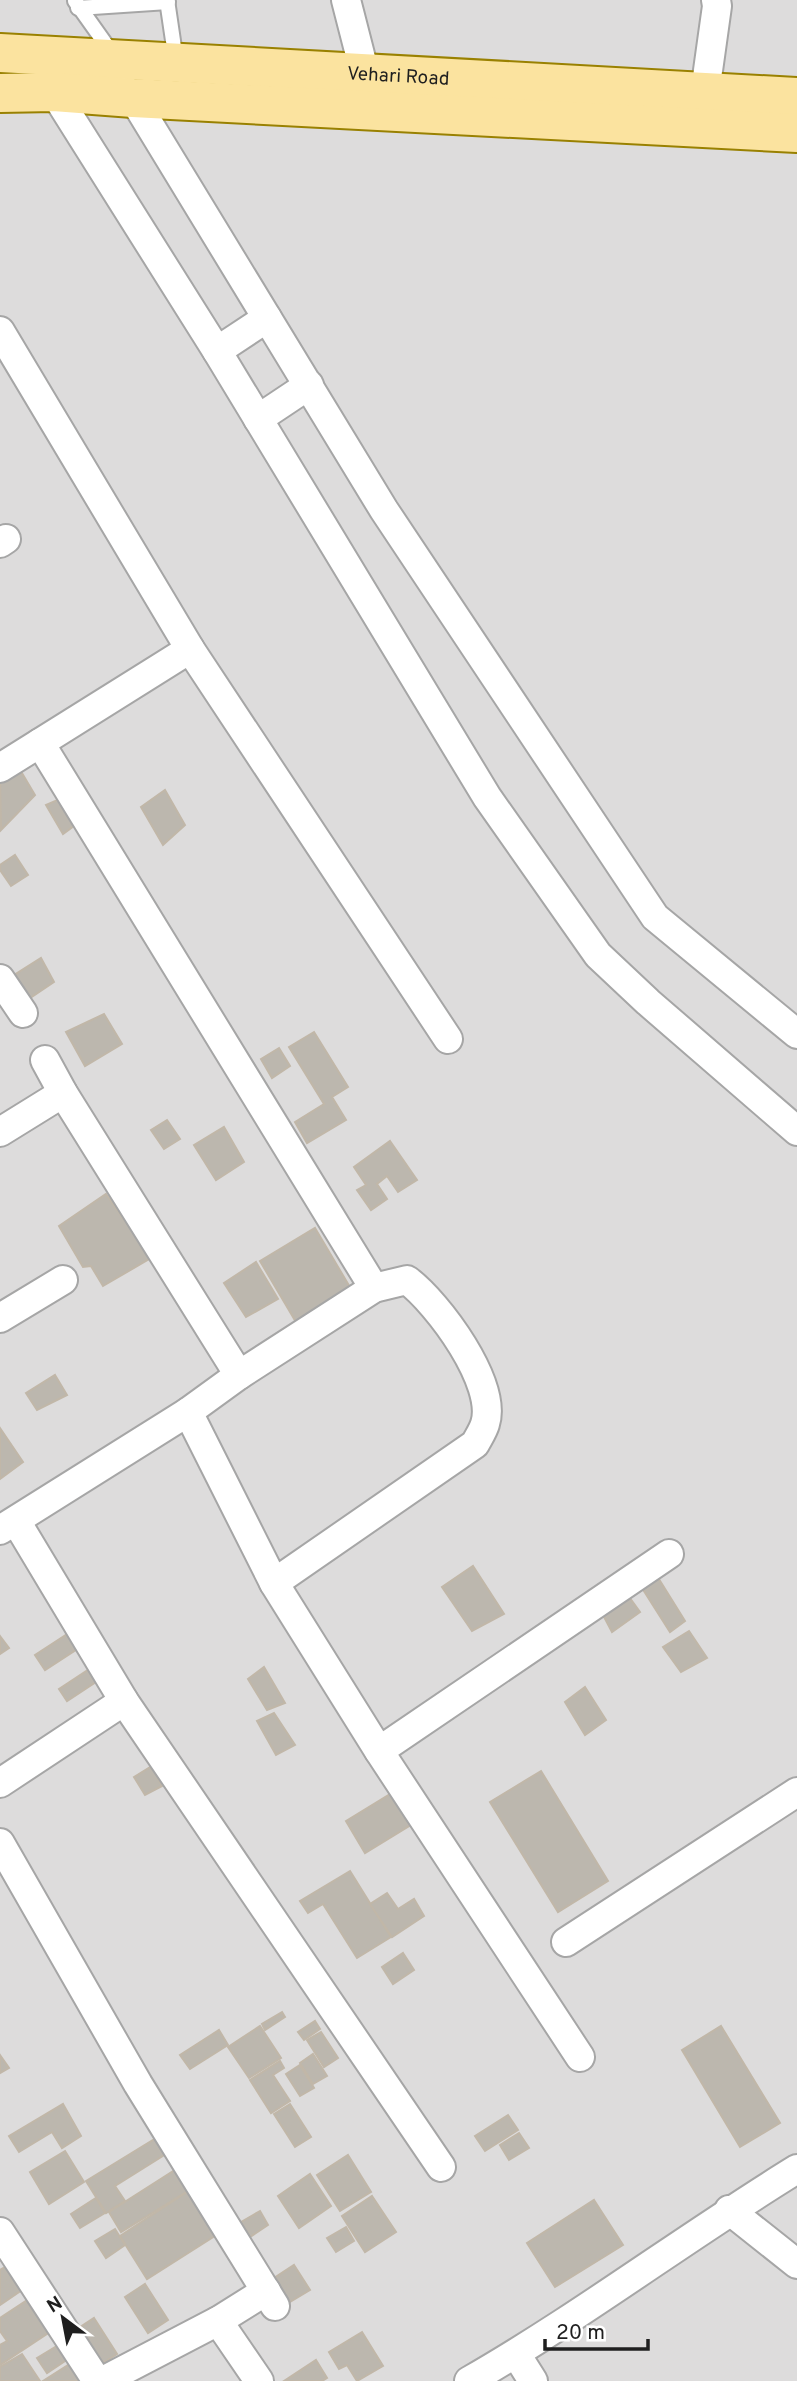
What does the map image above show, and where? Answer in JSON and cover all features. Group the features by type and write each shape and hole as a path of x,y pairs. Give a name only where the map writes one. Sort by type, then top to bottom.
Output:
{"main road":[{"name":"Vehari Road","path":"0,53 80,67 176,63 797,97"},
{"name":"Vehari Road","path":"0,93 80,67 133,98 797,133"}],"street":[{"path":"346,0 365,74"},
{"path":"705,92 716,0"},
{"path":"80,67 217,351 487,797 598,955 797,1131"},
{"path":"133,98 384,510 654,917 797,1034"},
{"path":"217,351 267,318"},
{"path":"0,331 190,649 448,1039"},
{"path":"258,419 309,385"},
{"path":"0,768 190,649"},
{"path":"40,743 374,1288"},
{"path":"0,979 23,1013"},
{"path":"45,1060 239,1375"},
{"path":"0,1132 63,1093"},
{"path":"0,1318 64,1280"},
{"path":"274,1583 475,1444 486,1423 485,1399 478,1373 463,1346 423,1291 407,1280 374,1288 239,1375 188,1412 8,1525 124,1701 441,2167"},
{"path":"188,1412 274,1583 379,1751 580,2057"},
{"path":"379,1751 669,1554"},
{"path":"0,1783 124,1701"},
{"path":"565,1942 797,1792"},
{"path":"0,1843 138,2084 271,2299 218,2321 103,2381"},
{"path":"470,2381 516,2354 729,2210 797,2169"},
{"path":"729,2210 797,2264"},
{"path":"0,2232 97,2381"},
{"path":"218,2321 259,2381"},
{"path":"516,2354 533,2381"}],"lane":[{"path":"80,67 76,4 167,1 176,63"}],"shaded area":[{"path":"0,0 797,0 797,2381 0,2381"}],"building":[{"path":"16,763 35,795 1,830 0,773"},
{"path":"165,790 185,825 163,845 141,807"},
{"path":"60,799 78,823 63,834 46,805"},
{"path":"15,855 28,875 11,886 0,870 0,865"},
{"path":"41,958 54,982 30,998 14,975"},
{"path":"104,1014 122,1044 85,1066 66,1032"},
{"path":"314,1032 348,1087 332,1097 346,1120 307,1143 295,1122 324,1104 289,1047"},
{"path":"279,1048 290,1066 272,1078 261,1059"},
{"path":"167,1120 180,1139 164,1149 151,1130"},
{"path":"224,1127 244,1162 216,1180 194,1145"},
{"path":"390,1141 417,1180 398,1192 387,1176 377,1184 387,1199 371,1210 357,1190 366,1185 354,1167"},
{"path":"106,1194 151,1258 103,1286 91,1266 83,1267 59,1226"},
{"path":"315,1228 351,1289 296,1322 260,1261"},
{"path":"256,1262 278,1299 246,1317 224,1283"},
{"path":"55,1375 67,1395 37,1410 26,1393"},
{"path":"0,1428 23,1462 0,1479"},
{"path":"473,1566 504,1614 472,1631 442,1587"},
{"path":"657,1576 685,1621 670,1632 642,1588"},
{"path":"627,1594 640,1612 612,1632 602,1613"},
{"path":"689,1631 707,1658 681,1672 663,1647"},
{"path":"69,1633 79,1648 45,1670 35,1655"},
{"path":"0,1636 9,1648 0,1654"},
{"path":"264,1667 285,1703 267,1710 248,1679"},
{"path":"88,1670 96,1682 67,1701 59,1689"},
{"path":"585,1687 606,1720 585,1735 565,1702"},
{"path":"274,1713 295,1745 276,1755 257,1721"},
{"path":"152,1766 162,1786 145,1795 134,1777"},
{"path":"541,1771 608,1881 558,1912 490,1802"},
{"path":"392,1793 411,1825 365,1853 346,1821"},
{"path":"350,1871 391,1937 357,1958 323,1904 308,1913 300,1901"},
{"path":"387,1893 398,1909 414,1899 424,1916 392,1937 370,1904"},
{"path":"403,1953 414,1970 393,1984 382,1967"},
{"path":"282,2012 285,2017 265,2030 262,2024"},
{"path":"315,2021 320,2029 304,2040 298,2032"},
{"path":"260,2026 281,2058 249,2078 228,2047"},
{"path":"721,2026 780,2123 740,2147 682,2050"},
{"path":"219,2030 228,2045 190,2069 180,2055"},
{"path":"321,2032 338,2058 324,2067 307,2040"},
{"path":"313,2054 327,2076 313,2084 300,2063"},
{"path":"0,2055 9,2068 0,2073"},
{"path":"280,2061 284,2068 273,2075 290,2101 271,2113 250,2080"},
{"path":"300,2065 314,2088 300,2096 286,2074"},
{"path":"63,2104 81,2136 62,2148 52,2132 19,2152 9,2136"},
{"path":"290,2104 311,2137 295,2147 274,2114"},
{"path":"508,2115 518,2130 485,2151 475,2136"},
{"path":"519,2133 529,2148 509,2160 500,2145"},
{"path":"156,2138 166,2154 115,2186 125,2201 106,2213 86,2181"},
{"path":"65,2151 84,2182 49,2204 30,2172"},
{"path":"348,2155 371,2192 340,2211 317,2175"},
{"path":"175,2170 188,2191 121,2232 109,2212"},
{"path":"310,2174 331,2206 299,2228 278,2196"},
{"path":"190,2190 218,2234 147,2279 120,2236"},
{"path":"372,2196 396,2232 365,2252 342,2216"},
{"path":"96,2198 105,2213 80,2228 71,2214"},
{"path":"594,2200 623,2245 555,2287 527,2243"},
{"path":"260,2211 268,2225 250,2237 241,2222"},
{"path":"346,2227 354,2241 336,2252 327,2238"},
{"path":"115,2229 125,2245 106,2258 95,2241"},
{"path":"10,2264 25,2288 0,2305 0,2270"},
{"path":"294,2265 310,2290 290,2302 274,2278"},
{"path":"145,2284 168,2320 148,2333 125,2297"},
{"path":"32,2297 53,2330 0,2365 0,2345 7,2341 0,2331 0,2318"},
{"path":"94,2318 117,2354 97,2367 74,2331"},
{"path":"362,2332 383,2366 357,2381 347,2365 339,2369 329,2352"},
{"path":"65,2341 74,2355 47,2373 37,2358"},
{"path":"22,2354 40,2381 0,2381 0,2367"},
{"path":"316,2360 327,2378 322,2381 284,2381"},
{"path":"73,2362 85,2381 43,2381"}]}
